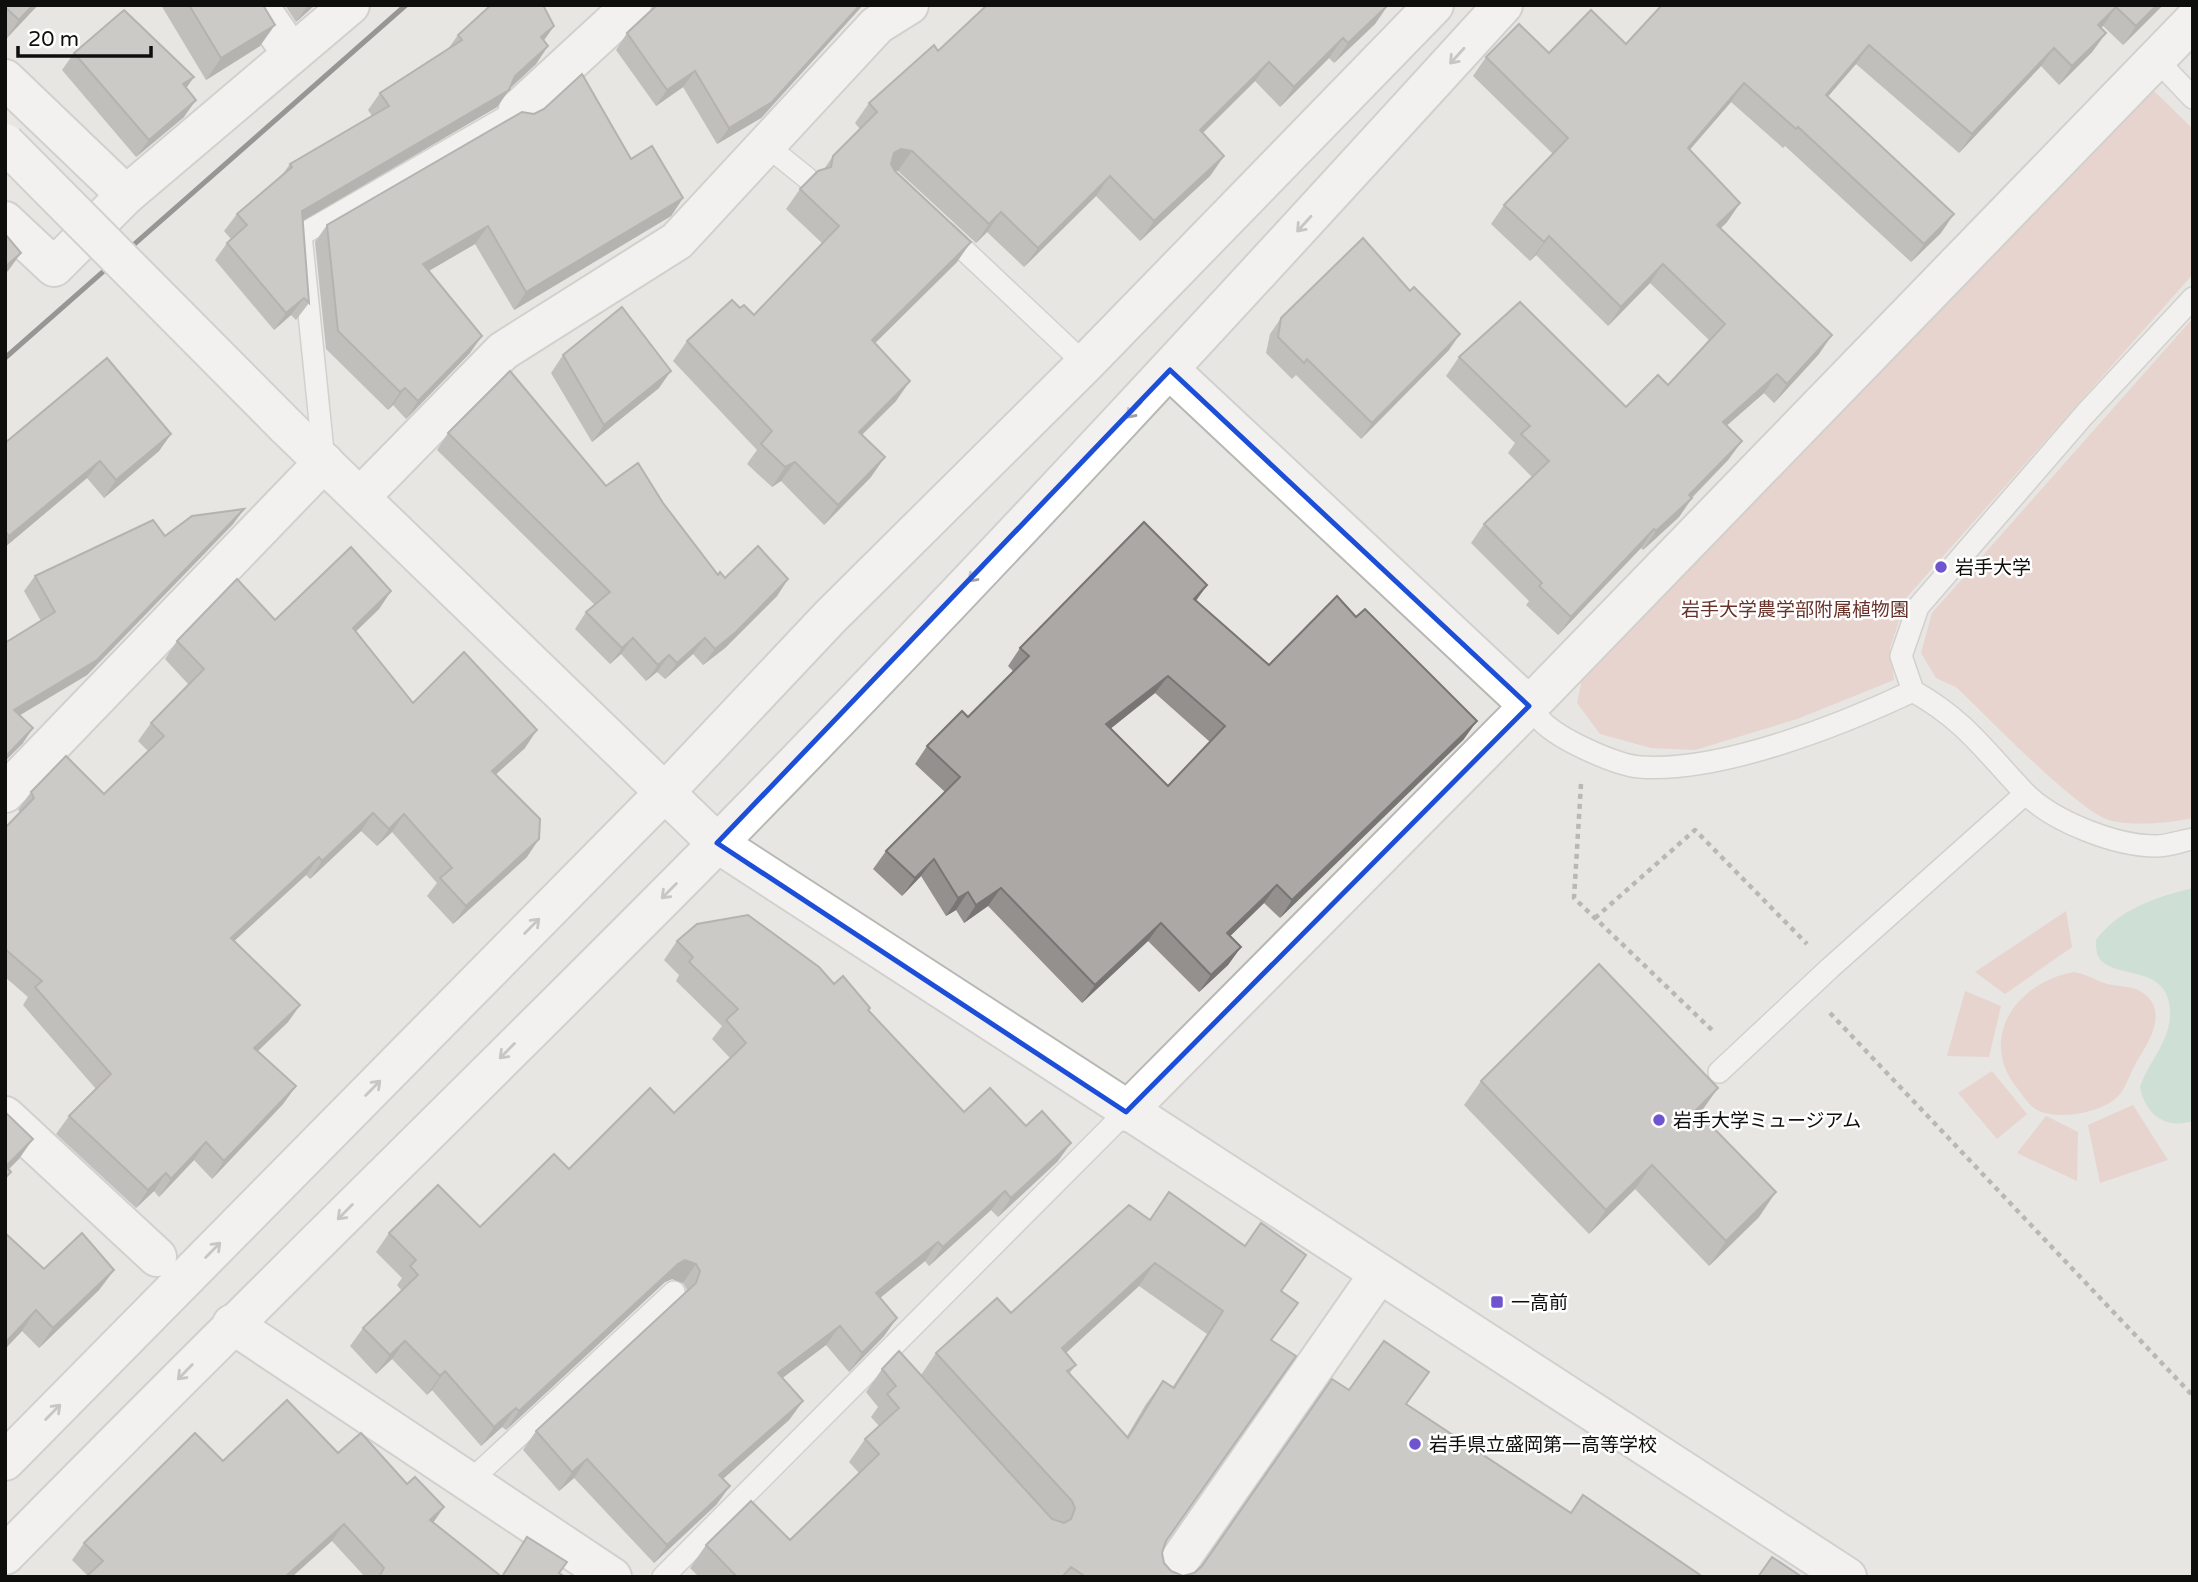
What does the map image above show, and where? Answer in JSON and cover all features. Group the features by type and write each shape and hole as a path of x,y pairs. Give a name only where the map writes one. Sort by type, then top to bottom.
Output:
{"street":[{"path":"258,5 292,54"},
{"path":"5,221 54,267 127,195 350,5"},
{"path":"519,110 632,5"},
{"path":"360,497 503,351 677,241 877,25 909,5"},
{"path":"5,1461 665,792 830,617 1084,364 1434,5"},
{"path":"5,1555 232,1324 717,843 1170,370 1503,5"},
{"path":"1126,1112 1529,706 2193,21"},
{"path":"5,79 127,195"},
{"path":"5,143 286,426 717,843 1126,1112 1847,1577"},
{"path":"1170,370 1529,706"},
{"path":"5,793 324,462"},
{"path":"5,1116 157,1257"},
{"path":"1168,1577 1379,1274"},
{"path":"232,1324 612,1577"}],"lane":[{"path":"2156,59 2193,98"},
{"path":"324,462 302,236 519,110"},
{"path":"766,145 807,178"},
{"path":"930,219 1084,364"},
{"path":"2193,298 2085,414 1918,607 1901,656 1913,691 1936,704 1972,733 2025,794 2059,816 2107,839 2157,846 2193,839"},
{"path":"1529,706 1547,726 1584,747 1638,767 1676,767 1733,756 1814,731 1913,691"},
{"path":"1719,1072 1830,968 2025,794"},
{"path":"663,1577 1126,1112"},
{"path":"470,1481 674,1292"},
{"path":"884,1356 902,1375"}],"path":[{"path":"1584,747 1574,898 1739,1055"},
{"path":"1595,918 1695,831 1830,968"},
{"path":"1808,989 2193,1396"}],"highlighted area":[{"path":"1170,370 1529,706 1126,1112 717,843"}],"green space":[{"name":"岩手大学農学部附属植物園","path":"2154,91 2193,129 2193,274 1907,597 1890,648 1894,680 1797,719 1695,750 1651,748 1600,734 1577,703 1583,675"},
{"name":"岩手大学農学部附属植物園","path":"2193,318 2193,818 2152,823 2122,823 2097,814 2078,801 1956,687 1936,678 1921,653 1932,613"},
{"path":"2066,911 2072,947 2005,994 1975,972"},
{"path":"2074,972 2108,984 2140,991 2149,998 2154,1007 2155,1025 2125,1086 2113,1101 2082,1113 2048,1114 2030,1104 2006,1069 2001,1050 2002,1032 2009,1015 2020,1000 2035,987"},
{"path":"1965,991 2001,1006 1989,1057 1947,1056"},
{"path":"1992,1071 2027,1114 1997,1139 1958,1093"},
{"path":"2133,1105 2168,1160 2100,1183 2088,1125"},
{"path":"2046,1116 2078,1132 2077,1181 2017,1153"}],"shaded area":[{"path":"2193,888 2193,1121 2173,1123 2151,1112 2140,1087 2166,1036 2170,1017 2168,999 2162,987 2152,980 2105,964 2097,954 2096,940 2105,929 2127,912"}],"building":[{"path":"5,5 33,5 19,20"},
{"path":"189,5 263,5 275,25 221,58"},
{"path":"491,5 543,5 554,26 541,37 548,46 515,76 509,90 302,211 309,303 304,298 286,313 227,243 247,225 237,214 292,167 290,164 389,106 380,93 462,40 458,35"},
{"path":"657,5 860,5 772,102 729,128 695,71 667,90 627,33"},
{"path":"987,5 1388,5 1348,43 1343,38 1294,87 1269,62 1200,130 1224,156 1154,221 1110,176 1038,248 1001,212 989,224 912,151 901,149 894,153 891,164 895,171 971,242 872,340 910,381 859,432 885,457 838,505 795,462 785,467 761,444 772,431 687,341 732,300 740,308 744,305 754,315 839,226 800,189 818,171 831,167 833,156 877,112 869,103 934,45 938,51"},
{"path":"1662,5 2157,5 2136,26 2116,7 2098,25 2106,33 2072,66 2054,48 1972,134 1869,45 1826,95 1954,214 1924,244 1798,127 1796,129 1744,83 1688,148 1740,203 1717,225 1832,335 1787,384 1777,374 1723,422 1742,441 1689,495 1692,498 1656,531 1654,529 1571,617 1539,586 1542,583 1484,524 1549,461 1521,434 1530,426 1459,357 1520,302 1626,407 1658,375 1668,385 1725,324 1663,264 1621,307 1549,236 1544,242 1504,205 1568,138 1486,57 1519,24 1549,53 1591,10 1626,44"},
{"path":"124,10 194,77 183,84 196,100 149,140 74,53"},
{"path":"582,74 631,159 652,146 683,198 526,292 488,226 423,264 482,336 418,401 405,388 400,392 338,331 327,225 522,112 534,114 544,109"},
{"path":"5,234 21,253 5,267"},
{"path":"1363,238 1410,291 1414,287 1460,334 1372,423 1307,359 1304,363 1278,337 1281,318"},
{"path":"622,307 671,371 604,425 563,355"},
{"path":"107,358 171,434 116,480 100,461 9,536 5,531 5,443"},
{"path":"510,371 606,486 638,463 663,503 718,575 720,572 725,578 758,546 788,579 736,632 715,649 705,638 677,663 669,655 658,665 633,638 622,648 586,612 610,592 448,433"},
{"path":"244,509 97,660 14,710 33,728 6,756 5,643 55,612 35,576 153,520 165,536 192,516"},
{"path":"1144,522 1207,585 1194,599 1269,665 1337,596 1356,617 1365,609 1477,721 1292,900 1277,885 1227,933 1241,947 1211,975 1161,923 1095,985 1001,888 976,905 968,892 958,898 934,859 915,878 886,851 960,777 927,746 962,711 968,717 1029,656 1020,648","holes":["1168,676 1225,726 1168,786 1106,724"]},
{"path":"351,547 391,591 353,628 413,703 464,652 537,730 492,771 540,819 539,839 466,906 440,878 452,868 404,814 389,829 373,813 322,861 319,857 231,938 300,1005 254,1048 296,1086 224,1161 206,1142 171,1179 166,1173 148,1190 69,1116 111,1074 35,987 42,981 5,949 5,828 34,798 31,792 66,756 104,794 164,736 151,723 204,669 177,641 237,579 275,620"},
{"path":"748,915 819,967 834,984 843,976 870,1008 868,1010 964,1112 990,1088 1026,1126 1042,1111 1071,1143 1011,1198 1005,1191 943,1247 938,1242 876,1293 897,1318 862,1353 840,1326 778,1373 803,1401 719,1475 730,1486 667,1545 587,1459 572,1472 536,1431 696,1283 700,1271 696,1264 685,1260 678,1264 519,1411 516,1408 494,1427 445,1371 440,1376 405,1341 390,1355 363,1328 418,1275 410,1266 416,1260 389,1233 438,1185 480,1227 554,1154 569,1169 650,1088 674,1113 746,1043 726,1020 738,1009 689,962 693,957 677,941 697,924"},
{"path":"1599,964 1718,1088 1696,1110 1776,1192 1726,1241 1652,1165 1606,1210 1481,1081"},
{"path":"5,1112 33,1139 6,1166 11,1172 5,1178"},
{"path":"1169,1192 1245,1246 1261,1223 1306,1255 1281,1291 1298,1303 1271,1340 1296,1356 1166,1541 1162,1553 1164,1563 1171,1571 1183,1576 1194,1573 1202,1566 1332,1379 1349,1390 1384,1341 1429,1372 1406,1404 1571,1513 1583,1495 1703,1577 1086,1577 1071,1567 1062,1577 737,1577 706,1545 751,1501 790,1540 879,1454 865,1439 899,1408 887,1394 896,1386 882,1369 899,1351 1052,1519 1064,1523 1071,1519 1075,1508 1072,1501 936,1353 997,1298 1011,1313 1129,1205 1150,1220","holes":["1155,1263 1223,1311 1174,1388 1163,1381 1128,1438 1067,1371 1076,1365 1062,1348"]},
{"path":"5,1233 44,1269 82,1233 114,1270 53,1328 36,1310 7,1341"},
{"path":"287,1400 338,1453 361,1433 407,1484 415,1477 444,1507 430,1520 502,1577 379,1577 384,1568 344,1524 285,1577 86,1577 103,1561 84,1543 195,1433 223,1461"},
{"path":"527,1537 567,1562 559,1573 565,1577 502,1577"},
{"path":"1772,1557 1802,1577 1758,1577"}],"railway":[{"path":"5,358 406,5"}],"place":[{"name":"岩手大学","path":"1941,567"},
{"name":"岩手大学ミュージアム","path":"1659,1120"},
{"name":"一高前","path":"1497,1302"},
{"name":"岩手県立盛岡第一高等学校","path":"1415,1444"}]}
